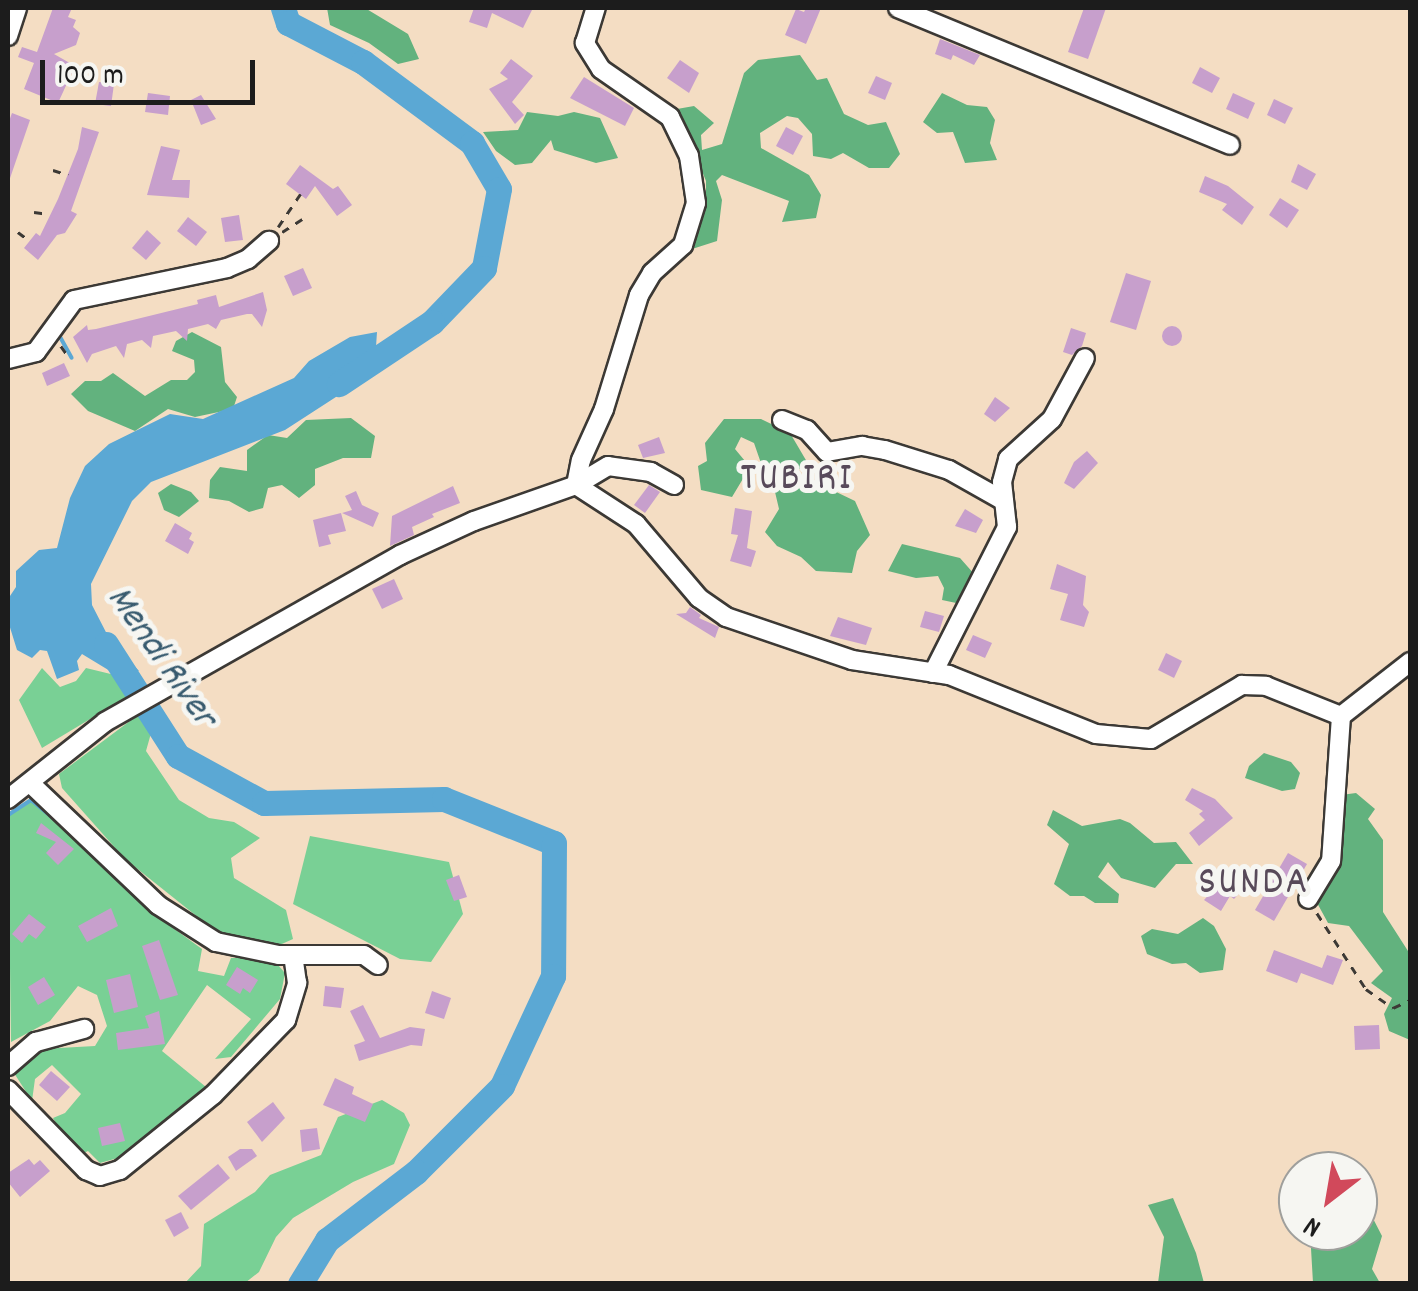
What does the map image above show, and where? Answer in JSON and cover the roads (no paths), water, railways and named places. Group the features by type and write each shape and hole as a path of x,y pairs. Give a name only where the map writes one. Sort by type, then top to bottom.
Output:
{"street":[{"path":"8,36 18,8"},
{"path":"576,486 581,460 604,409 638,294 652,273 682,245 696,203 689,156 670,116 601,70 585,43 596,8"},
{"path":"898,8 1230,144"},
{"path":"8,359 36,352 74,300 227,268 248,259 268,241"},
{"path":"932,672 1007,527 1002,482 1008,459 1052,419 1085,358"},
{"path":"782,420 807,430 828,452 862,446 884,450 949,470 1004,501"},
{"path":"8,799 105,722 400,555 474,521 576,486 608,466 652,472 674,485"},
{"path":"576,486 636,524 699,598 726,618 852,660 932,672 1096,734 1150,739 1242,684 1266,686 1340,716"},
{"path":"1308,899 1331,862 1340,716 1410,662"},
{"path":"30,783 158,905 197,930 237,947 293,955 364,956 378,965"},
{"path":"8,1090 74,1161 100,1176 120,1170 213,1096 286,1020 297,983 293,955"},
{"path":"8,1066 36,1042 84,1029"}],"water":[{"path":"377,332 376,347 356,384 285,430 151,482 132,501 91,584 92,605 110,640 139,671 110,671 82,654 77,661 79,670 57,679 47,651 40,650 32,658 17,650 8,621 8,599 16,587 16,571 39,550 57,548 70,498 85,466 109,444 170,414 203,419 294,378 309,361 350,337"}],"waterway":[{"name":"Mendi River","path":"283,8 288,23 363,62 472,143 499,189 484,268 432,322 339,384"},
{"path":"59,335 72,358"},
{"name":"Mendi River","path":"106,644 178,756 264,803 444,799 554,843 553,976 502,1086 416,1172 327,1240 300,1284"},
{"path":"8,787 59,747"},
{"path":"8,815 31,800 63,826"}],"district":[{"name":"TUBIRI","path":"797,481"},
{"name":"SUNDA","path":"1254,885"}]}
